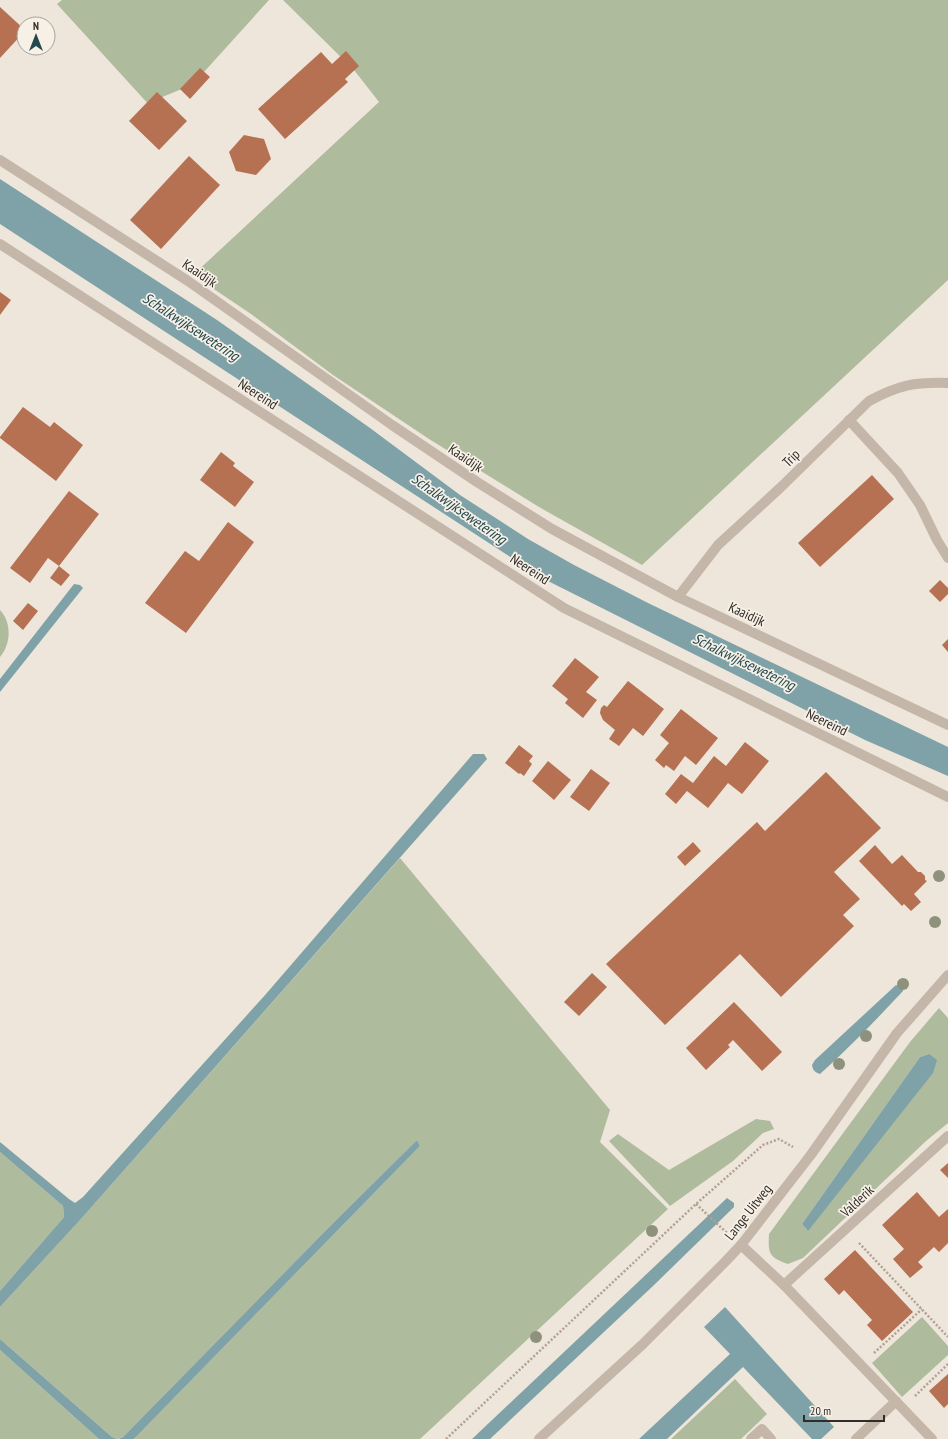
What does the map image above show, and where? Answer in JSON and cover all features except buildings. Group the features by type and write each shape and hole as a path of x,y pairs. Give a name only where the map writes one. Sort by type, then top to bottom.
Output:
{"street":[{"name":"Kaaidijk","path":"0,160 188,281 392,425 477,482 552,529 678,597 948,725"},
{"name":"Neereind","path":"0,244 564,608 948,797"},
{"name":"Trip","path":"678,597 718,545 780,488 868,401 887,392 910,385 921,383 948,383"},
{"path":"849,420 898,473 920,506 948,558"},
{"name":"Lange Uitweg","path":"539,1439 643,1344 741,1245 810,1156 897,1033 948,975"},
{"name":"Valderik","path":"784,1286 948,1136"},
{"path":"741,1245 862,1365 932,1439"},
{"path":"856,1439 900,1404"},
{"path":"751,1439 762,1429 771,1439"}],"path":[{"path":"446,1439 696,1204 763,1145 778,1139 810,1156"},
{"path":"696,1204 719,1225"},
{"path":"847,1229 948,1337"},
{"path":"862,1365 922,1309"},
{"path":"900,1404 948,1364"}],"green space":[{"path":"62,0 269,0 204,72 184,88 160,98 151,107 57,4"},
{"path":"283,0 948,0 948,280 642,565 539,507 429,439 333,375 251,314 193,275 379,102 354,70"},
{"path":"0,610 7,621 9,634 4,652 0,657"},
{"path":"400,858 610,1110 600,1142 668,1209 420,1439 134,1439 420,1146 417,1140 335,1221 123,1437 117,1439 112,1437 0,1339 0,1307 81,1219"},
{"path":"939,1008 948,1018 948,1123 926,1141 803,1258 788,1264 773,1257 769,1246 769,1234 910,1042","holes":["929,1054 807,1230 802,1224 920,1057"]},
{"path":"756,1119 770,1121 774,1129 763,1133 733,1161 670,1206 609,1141 618,1134 669,1170"},
{"path":"0,1152 63,1206 64,1217 0,1291"},
{"path":"922,1317 948,1346 948,1355 902,1397 872,1363"},
{"path":"0,1350 99,1439 0,1439"},
{"path":"735,1379 767,1414 741,1439 671,1439"}],"water":[{"name":"Schalkwijksewetering","path":"0,179 217,320 370,428 460,495 528,539 574,565 648,603 948,747 948,776 865,740 544,579 0,224"},
{"path":"74,584 80,585 83,588 0,692 0,679"},
{"path":"473,754 484,754 487,759 81,1219 0,1307 0,1291 64,1217 63,1206 0,1152 0,1142 75,1203 83,1197 266,994"},
{"path":"896,985 903,988 903,991 831,1064 820,1074 815,1072 812,1065 815,1060"},
{"path":"929,1054 937,1060 933,1073 808,1231 802,1224 920,1057"},
{"path":"417,1140 420,1146 134,1439 118,1439 123,1437 335,1221"},
{"path":"727,1198 734,1203 734,1207 653,1286 490,1439 472,1439"},
{"path":"725,1307 834,1427 821,1439 812,1439 743,1367 667,1439 639,1439 730,1354 704,1327"},
{"path":"0,1339 112,1437 117,1439 99,1439 0,1350"}]}
